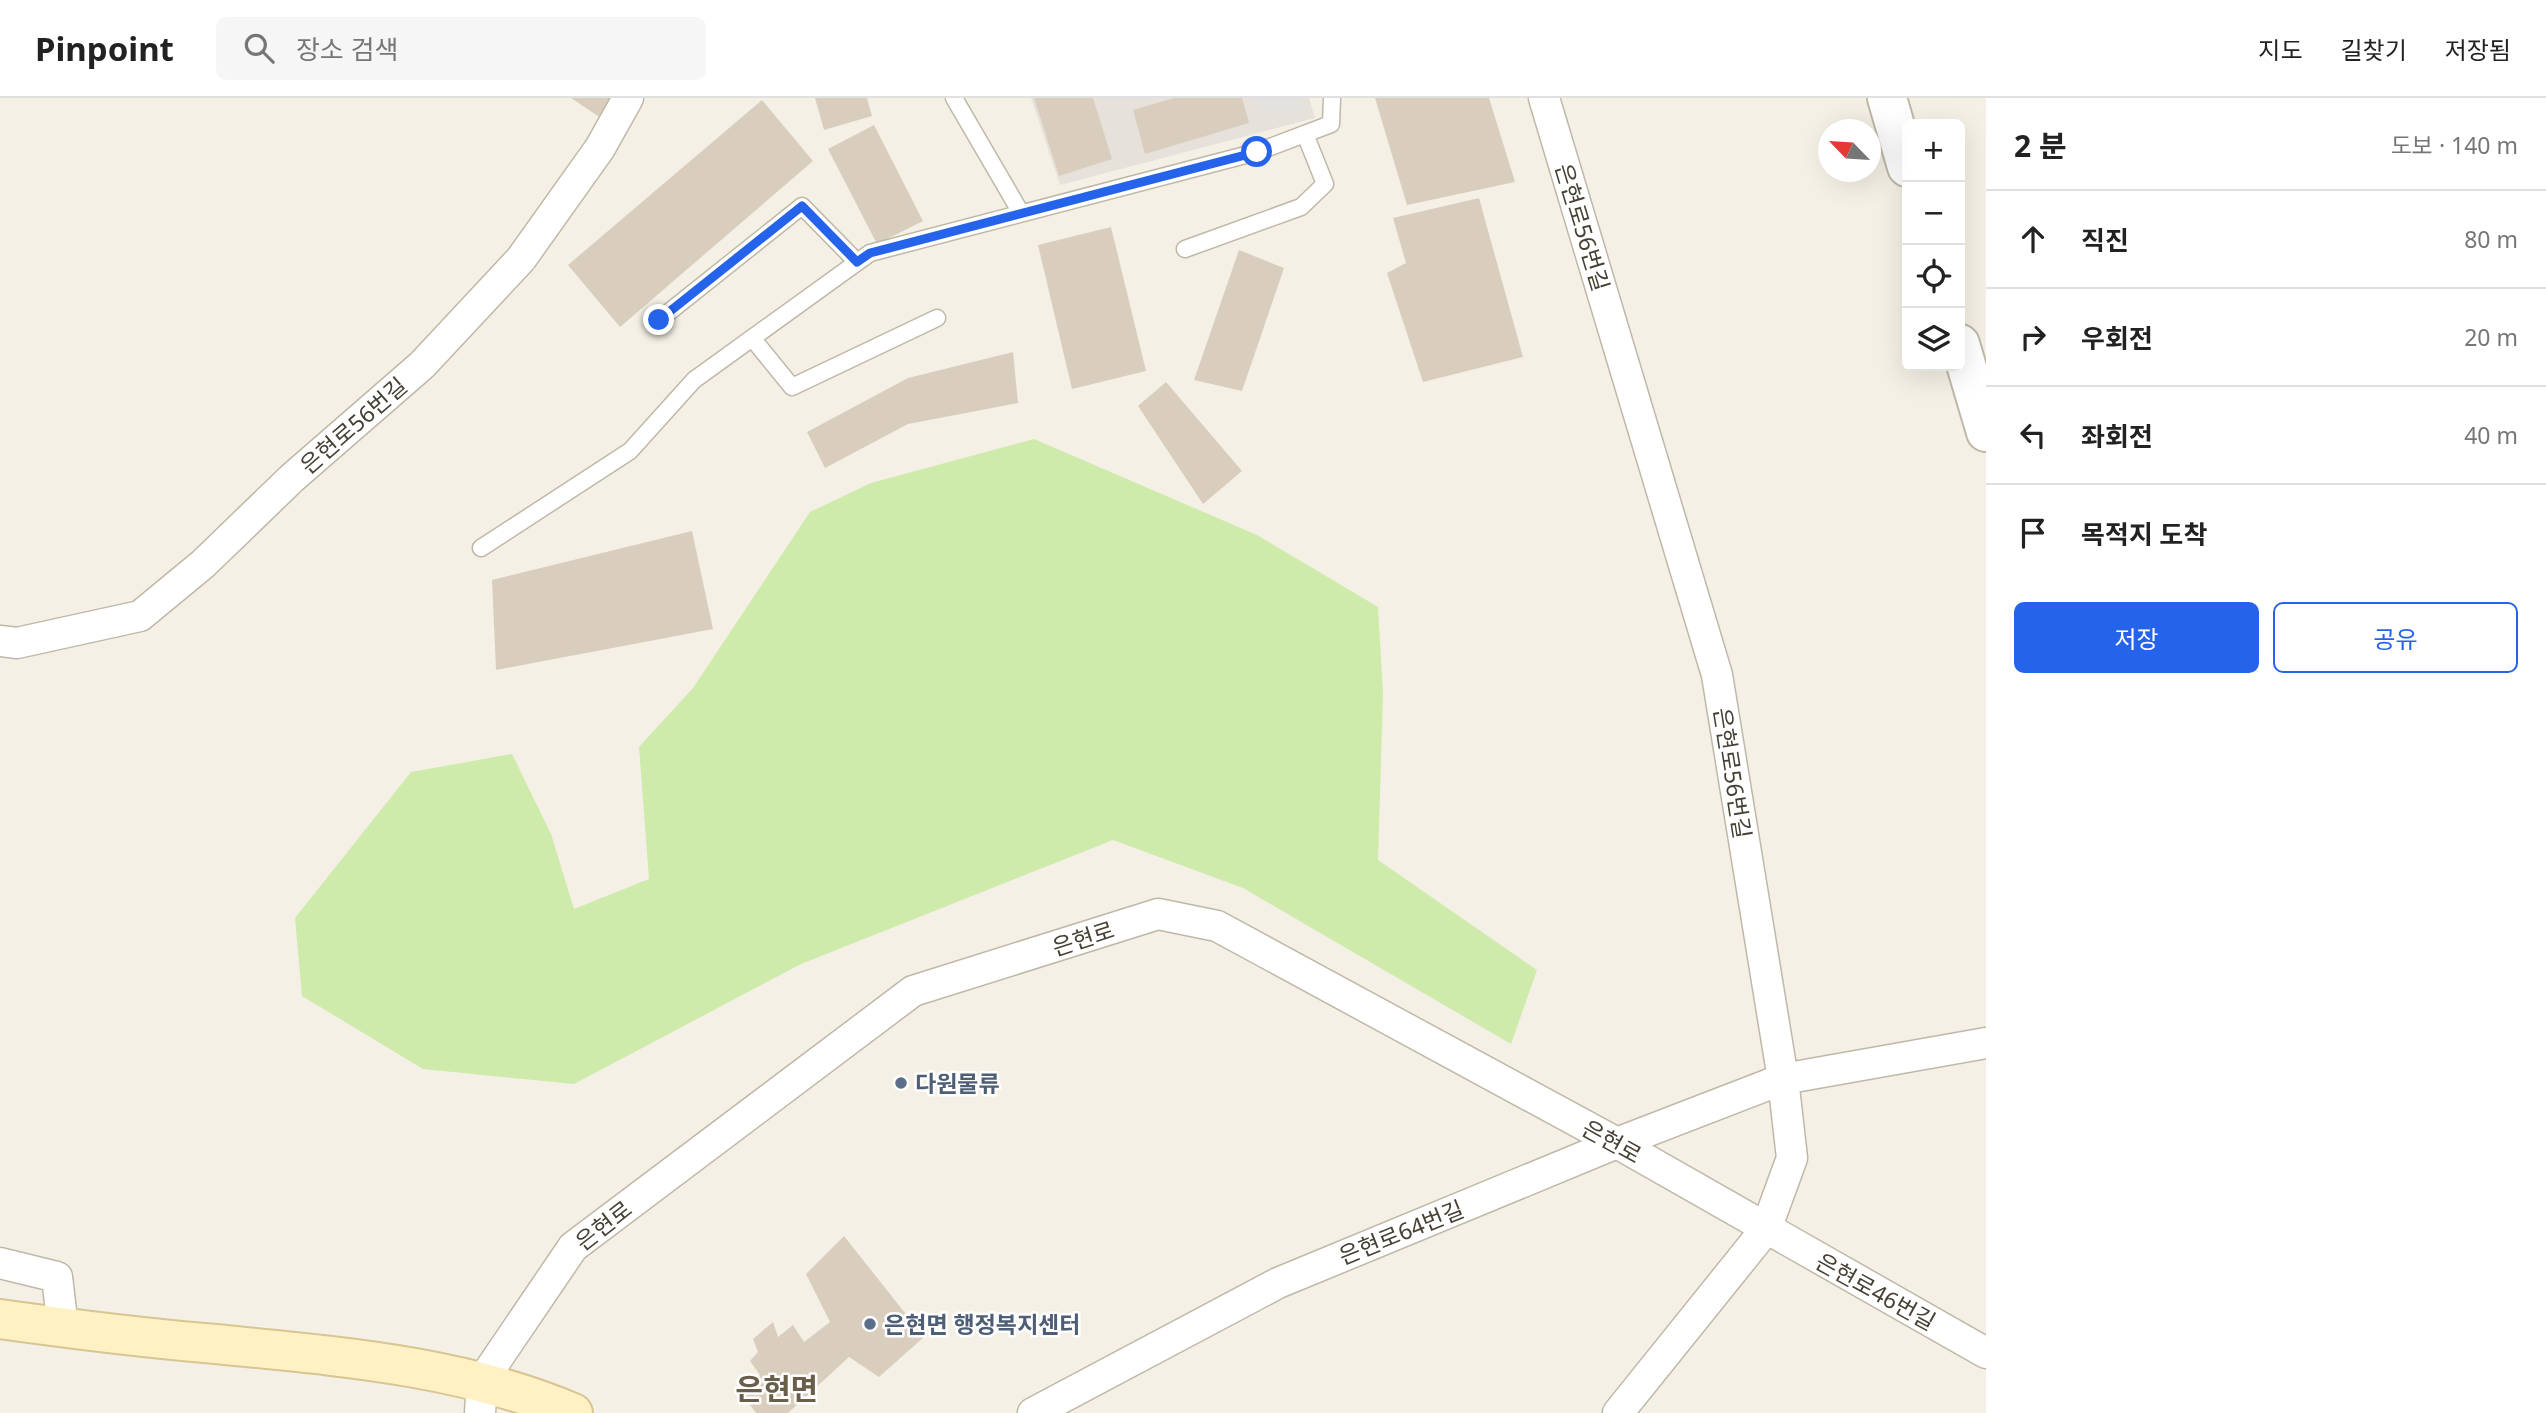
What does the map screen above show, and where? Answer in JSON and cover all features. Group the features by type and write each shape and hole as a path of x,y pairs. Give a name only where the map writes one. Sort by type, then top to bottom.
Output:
{"main road":[{"path":"0,1319 63,1328 345,1356 481,1397 573,1413"}],"street":[{"name":"은현로56번길","path":"0,641 18,643 140,616 203,564 292,478 422,365 521,259 600,148 628,98"},
{"name":"은현로56번길","path":"1544,98 1717,675 1783,1079 1792,1158 1766,1229 1618,1413"},
{"path":"1887,98 1902,150"},
{"path":"1965,361 1986,432"},
{"name":"은현로","path":"481,1397 573,1247 913,991 1158,914 1217,926 1617,1143 1766,1229"},
{"path":"1783,1079 1986,1043"},
{"name":"은현로64번길","path":"1033,1413 1278,1283 1617,1143 1783,1079"},
{"name":"은현로46번길","path":"1766,1229 1986,1353"},
{"path":"0,1263 57,1277 63,1328"}],"lane":[{"path":"954,98 1021,213"},
{"path":"481,548 629,452 694,380 870,253 1257,152 1331,124 1332,98"},
{"path":"1185,249 1301,207 1325,184 1305,134"},
{"path":"659,320 802,206 857,262"},
{"path":"752,338 792,387 937,318"}],"shaded area":[{"path":"1031,98 1309,98 1315,118 1060,185"},
{"path":"1256,98 1298,98 1303,111 1261,112"}],"green space":[{"path":"1034,439 1257,535 1378,607 1383,693 1378,860 1537,970 1511,1044 1243,888 1113,840 801,964 574,1084 423,1069 302,996 295,918 411,772 512,754 551,834 574,909 649,879 639,747 693,688 810,512 871,483"}],"building":[{"path":"571,98 614,98 601,118"},
{"path":"815,98 867,98 872,116 824,130"},
{"path":"1034,98 1093,98 1112,159 1059,176"},
{"path":"1174,98 1242,98 1249,123 1145,154 1133,110"},
{"path":"1375,98 1489,98 1515,182 1407,205"},
{"path":"762,100 813,161 620,327 568,265"},
{"path":"874,125 923,221 877,244 828,149"},
{"path":"1479,198 1523,357 1423,382 1387,273 1406,263 1393,218"},
{"path":"1111,227 1146,371 1072,389 1038,245"},
{"path":"1239,250 1284,268 1242,391 1194,380"},
{"path":"1013,352 1018,403 908,424 825,468 807,432 908,378"},
{"path":"1166,382 1242,471 1203,504 1138,406"},
{"path":"692,531 713,629 496,670 492,580"},
{"name":"은현면 행정복지센터","path":"844,1236 924,1337 879,1377 849,1357 788,1413 756,1413 737,1387 760,1375 750,1361 758,1352 753,1339 773,1322 778,1337 793,1325 804,1342 830,1322 806,1274"}],"place":[{"name":"다원물류","path":"901,1083"},
{"name":"은현면 행정복지센터","path":"870,1324"}],"district":[{"name":"은현면","path":"777,1388"}],"route":[{"path":"659,320 802,206 857,262 870,253 1257,152"}]}
